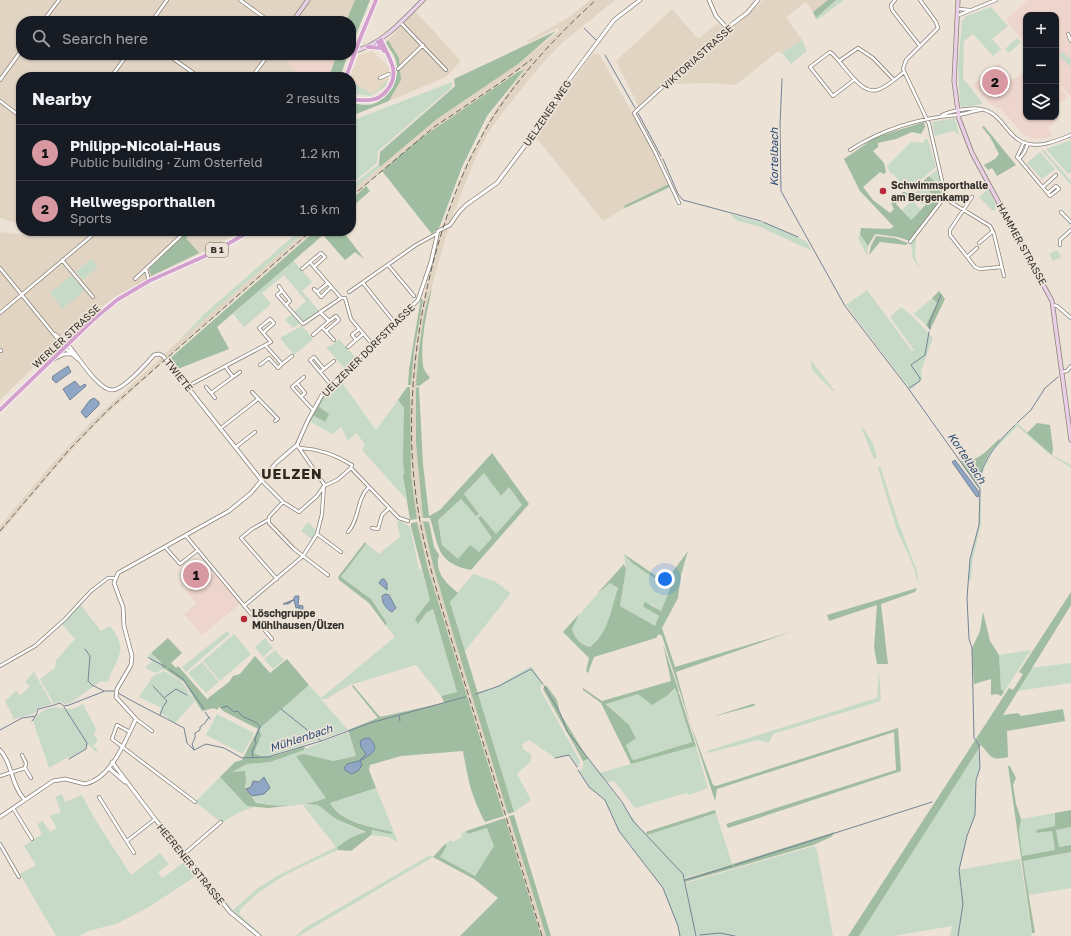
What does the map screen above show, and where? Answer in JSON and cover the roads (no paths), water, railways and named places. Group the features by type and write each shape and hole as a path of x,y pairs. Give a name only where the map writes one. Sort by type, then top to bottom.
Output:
{"main road":[{"path":"297,16 308,0"},
{"path":"356,50 376,0"},
{"path":"356,51 368,47 379,41 423,0"},
{"name":"HAMMER STRASSE","path":"958,0 959,15 954,66 958,113 972,153 1043,283 1053,305 1071,440"},
{"path":"379,41 382,49 389,58"},
{"path":"356,99 373,100 382,96 389,88 393,75 389,58 379,41"},
{"path":"368,47 382,49"},
{"path":"348,72 352,60"},
{"name":"WERLER STRASSE","path":"0,410 78,334 117,300 149,281 226,246 242,236"}],"street":[{"path":"47,16 58,0"},
{"path":"156,16 167,0"},
{"path":"240,0 262,16"},
{"name":"UELZENER WEG","path":"436,234 439,230 452,224 459,212 466,205 497,183 539,128 566,84 614,20 640,0"},
{"path":"709,0 716,16 727,28"},
{"name":"VIKTORIASTRASSE","path":"679,203 656,152 634,113 727,28 747,13 758,0"},
{"path":"895,0 891,5 892,10 920,46"},
{"path":"910,242 944,198 939,166 926,118 903,73 904,63 937,30 938,26 920,0"},
{"path":"959,15 996,0"},
{"path":"959,9 972,10"},
{"path":"400,22 446,70"},
{"path":"1068,34 1071,41"},
{"path":"398,69 422,45"},
{"path":"839,62 858,48 873,58 894,80"},
{"path":"854,80 833,96 810,67 830,52 854,80 874,90 879,90 903,73"},
{"path":"0,80 16,58"},
{"path":"115,72 123,60"},
{"path":"175,60 192,72"},
{"path":"256,72 264,60"},
{"path":"380,78 389,74"},
{"path":"0,101 16,113"},
{"path":"850,150 885,132 926,118 958,113 976,108 995,115 1016,136 1028,144 1048,143 1071,135"},
{"path":"1024,142 1017,157 1048,193"},
{"path":"1020,160 1028,144"},
{"path":"1042,187 1056,175"},
{"path":"972,197 963,209 950,233 951,238 978,268 1001,267"},
{"path":"944,198 987,224 993,231 1004,276"},
{"path":"1061,212 1071,222"},
{"path":"1060,245 1060,240 1071,230"},
{"path":"979,243 993,231"},
{"path":"349,292 436,234"},
{"name":"UELZENER DORFSTRASSE","path":"114,578 120,570 186,536 238,504 262,481 276,463 297,444 322,395 372,344 414,305 421,295 431,262 436,234"},
{"path":"0,312 91,236"},
{"path":"135,280 181,236"},
{"path":"967,257 977,248"},
{"path":"302,269 321,253 325,257 314,267"},
{"path":"62,260 93,297"},
{"path":"310,262 341,298 345,298 350,319 372,344"},
{"path":"388,265 414,296"},
{"path":"0,268 66,346"},
{"path":"146,268 149,281"},
{"path":"317,292 328,283"},
{"path":"363,283 395,323"},
{"path":"279,286 290,301"},
{"path":"314,288 321,297 331,287"},
{"path":"282,291 277,295 302,324 341,298"},
{"path":"286,305 294,298"},
{"path":"1053,305 1057,306 1071,318"},
{"path":"320,312 329,322"},
{"path":"314,334 336,316 339,320 326,331"},
{"path":"188,386 271,342 263,333 259,328 270,319 274,323 263,333"},
{"path":"322,327 334,340"},
{"path":"356,340 352,335 359,329"},
{"path":"53,332 62,339 66,346"},
{"path":"62,339 69,339 78,334"},
{"path":"348,347 363,334"},
{"path":"265,345 282,364"},
{"name":"TWIETE","path":"66,346 71,354 81,362"},
{"name":"TWIETE","path":"66,346 103,387 112,390 118,389 149,362 154,355 160,354 188,386 262,481"},
{"path":"53,360 64,354 71,354"},
{"path":"260,366 273,354"},
{"path":"269,358 278,368 292,356"},
{"path":"324,369 314,357 310,360 331,385"},
{"path":"320,372 334,361"},
{"path":"225,366 233,377"},
{"path":"1062,372 1067,371 1071,366"},
{"path":"211,394 240,372"},
{"path":"304,377 292,387 313,410"},
{"path":"297,383 305,393 301,397"},
{"path":"206,387 215,398"},
{"path":"252,392 277,419"},
{"path":"221,428 258,399"},
{"path":"236,447 255,432"},
{"path":"244,606 303,556 317,534 322,514 324,486 297,444"},
{"path":"300,448 316,450 333,455 352,465 351,468 389,508 399,518 408,521"},
{"path":"262,481 283,502 299,512 317,496 324,486 337,480 351,468"},
{"path":"348,532 354,523 362,494 369,487"},
{"path":"277,579 241,538 252,528 268,520 283,502"},
{"path":"372,528 378,529 382,515 389,508"},
{"path":"268,520 303,556 328,575"},
{"path":"317,534 341,552"},
{"path":"186,536 272,640"},
{"path":"166,547 180,564 198,550"},
{"path":"0,666 35,646 66,619 91,591 110,577 114,578 115,588 123,607 124,626 132,656 131,665 117,689 116,697 136,719 152,731"},
{"path":"0,817 24,799 57,779 65,779 81,784 91,783 108,768 130,732 136,719"},
{"path":"130,732 117,725 112,740 195,802"},
{"path":"0,750 4,756 18,792 24,799"},
{"path":"22,755 26,763 25,768 31,778"},
{"name":"HEERENER STRASSE","path":"112,762 129,786 230,912 259,936"},
{"path":"0,776 25,768"},
{"name":"HEERENER STRASSE","path":"108,768 129,786"},
{"path":"99,796 134,853"},
{"path":"13,807 32,839"},
{"path":"127,841 155,819"},
{"path":"184,854 221,822"},
{"path":"0,844 20,877"}],"water":[{"path":"68,366 71,372 56,383 52,379 53,376"},
{"path":"75,381 80,387 85,384 86,386 70,400 63,389"},
{"path":"94,398 99,402 99,405 86,418 81,412 90,400"},
{"path":"955,460 979,492 978,497 952,462"},
{"path":"382,579 384,579 387,583 387,590 379,583"},
{"path":"385,594 389,595 396,608 392,612 386,607 382,599 382,596"},
{"path":"295,596 299,596 298,605 303,606 303,611 297,611 300,607 296,608 294,600 288,604 283,604 293,600"},
{"path":"365,738 369,738 373,742 375,749 371,754 360,761 362,765 359,770 352,774 344,768 347,764 359,761 366,754 361,747 360,741"},
{"path":"264,777 270,788 264,794 252,796 246,789 251,787 253,781 259,782"}],"waterway":[{"path":"584,28 597,41"},
{"path":"605,55 635,108"},
{"name":"Kortelbach","path":"782,79 780,125 781,191 845,306 908,388 980,489 979,525 970,559 967,598 969,639 972,648 974,738 979,745 980,768 976,780 975,815 967,836 959,870 963,904 958,936"},
{"path":"638,113 661,156"},
{"path":"663,159 678,194 683,200 761,221"},
{"path":"763,222 798,237"},
{"path":"930,329 929,324 941,295"},
{"path":"909,388 920,381 920,378 911,365 925,355 929,332"},
{"path":"1017,423 1031,410 1045,388 1058,377"},
{"path":"978,486 983,468 991,452 1015,425"},
{"path":"85,649 90,656 88,681 92,685 104,691"},
{"path":"149,658 166,667"},
{"path":"169,669 183,679 204,709"},
{"path":"476,694 499,686 531,669 543,684"},
{"path":"153,686 167,701 160,715"},
{"path":"544,686 560,713 567,731 622,802 633,821 683,874 696,936"},
{"path":"165,697 176,689 187,695"},
{"name":"Mühlenbach","path":"0,730 22,718 36,716 38,709 60,703 64,706 69,705 105,691 114,691"},
{"name":"Mühlenbach","path":"118,693 184,728 187,743 194,750 206,744 224,748 242,758 268,757 321,741 370,723 465,697"},
{"path":"221,708 227,706 234,712 238,711 240,714 255,722 260,727 255,739 256,743 252,751 253,757"},
{"path":"64,707 87,743 86,749 69,759"},
{"path":"281,709 321,741"},
{"path":"205,712 210,719"},
{"name":"Mühlenbach","path":"399,716 400,721"},
{"name":"Mühlenbach","path":"32,721 35,717"},
{"path":"194,750 192,744 195,738 195,733 200,730 200,727 209,717"},
{"path":"555,758 569,755 577,767"},
{"path":"578,770 589,787 605,800 619,831 663,888 678,926 680,936"},
{"path":"735,865 932,802"},
{"path":"685,880 732,866"},
{"path":"700,935 720,933 735,936"}],"railway":[{"path":"542,936 429,563 415,488 412,444 412,397 417,348 425,299 436,251 451,205 469,161 490,122 525,73 566,28 596,0"},
{"path":"356,193 434,127 500,83 532,59"},
{"path":"0,531 69,450 108,410 305,236"}],"place":[{"name":"Hellwegsporthallen","path":"995,82"},
{"name":"Schwimmsporthalle am Bergenkamp","path":"883,191"},
{"name":"Philipp-Nicolai-Haus","path":"196,575"},
{"name":"Löschgruppe Mühlhausen/Ülzen","path":"244,619"}],"district":[{"name":"UELZEN","path":"292,474"}]}
